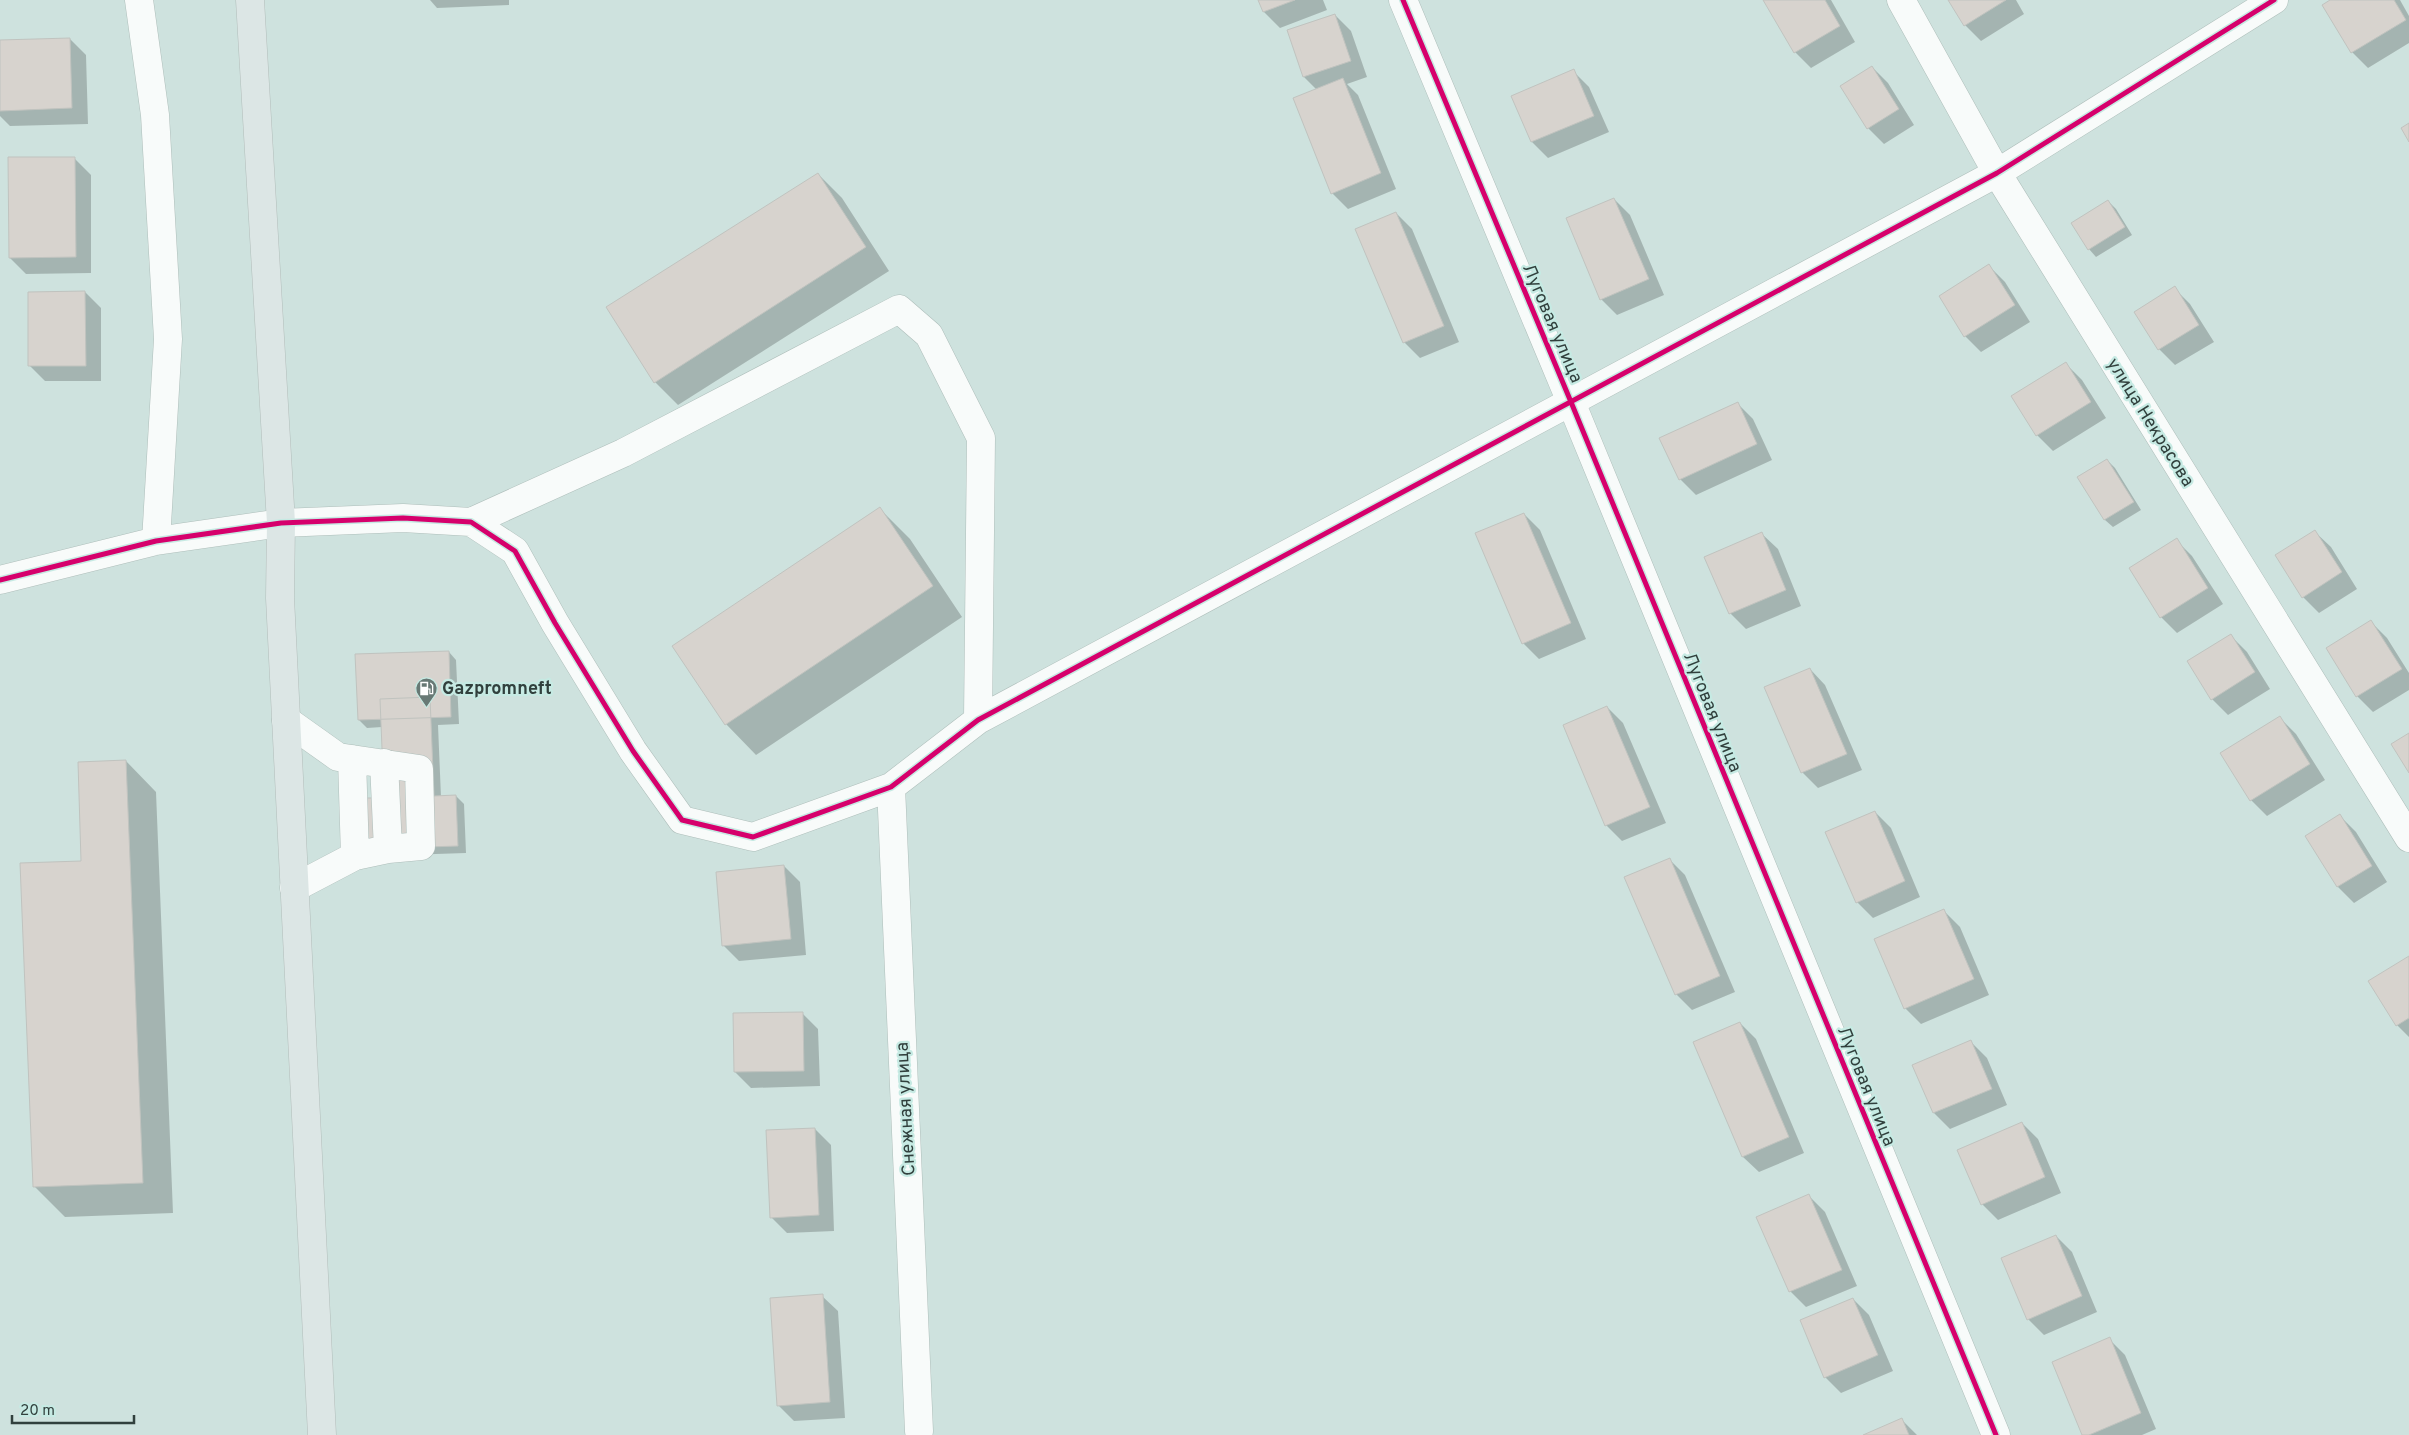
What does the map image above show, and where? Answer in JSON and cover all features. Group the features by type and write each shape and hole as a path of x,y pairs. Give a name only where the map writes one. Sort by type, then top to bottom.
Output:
{"main road":[{"path":"250,0 281,523 280,598 322,1435"}],"street":[{"path":"139,0 155,115 168,339 156,541"},
{"name":"Луговая улица","path":"1403,0 1571,402 1996,1435"},
{"name":"улица Некрасова","path":"1901,0 1997,173 2409,838"},
{"path":"471,522 515,551 555,623 633,751 682,820 753,837 891,787 978,720 1997,173 2274,0"},
{"path":"0,580 156,541 281,523 403,518 471,522 623,453 899,309 929,336 981,438 978,720"},
{"path":"286,720 338,757 419,769 421,846 388,849 356,856 294,888"},
{"path":"352,759 356,856"},
{"name":"Снежная улица","path":"891,787 919,1431"}],"building":[{"path":"1258,0 1295,0 1263,12"},
{"path":"1763,0 1825,0 1840,26 1794,53"},
{"path":"1948,0 2006,0 1964,26"},
{"path":"2330,0 2394,0 2406,20 2351,53 2322,5"},
{"path":"1335,14 1351,61 1303,77 1287,30"},
{"path":"70,38 72,108 0,111 0,40"},
{"path":"1872,66 1899,109 1867,129 1840,86"},
{"path":"1574,69 1594,116 1531,142 1511,96"},
{"path":"1343,78 1381,173 1331,194 1293,98"},
{"path":"2409,123 2409,142 2401,128"},
{"path":"8,157 75,157 76,257 9,258"},
{"path":"818,173 866,247 654,383 606,307"},
{"path":"1614,198 1649,279 1600,300 1566,218"},
{"path":"2108,200 2125,227 2088,250 2071,223"},
{"path":"1396,212 1444,326 1403,343 1355,229"},
{"path":"1989,264 2015,305 1964,337 1939,296"},
{"path":"2175,286 2199,325 2158,350 2134,312"},
{"path":"85,291 86,366 28,366 28,292"},
{"path":"2066,362 2091,402 2036,436 2011,396"},
{"path":"1738,402 1757,444 1679,480 1659,438"},
{"path":"2107,459 2134,502 2104,520 2077,477"},
{"path":"880,507 933,586 725,725 672,646"},
{"path":"1524,513 1571,623 1522,644 1475,533"},
{"path":"2315,530 2342,572 2302,598 2275,555"},
{"path":"1762,532 1786,590 1729,614 1704,557"},
{"path":"2177,538 2208,588 2160,618 2129,568"},
{"path":"2371,620 2402,669 2356,697 2326,648"},
{"path":"2231,634 2255,672 2211,700 2187,661"},
{"path":"449,651 451,717 358,720 355,654"},
{"path":"1810,668 1847,754 1801,773 1764,687"},
{"path":"430,697 434,796 456,795 458,846 367,849 365,798 384,798 380,699"},
{"path":"1607,706 1650,807 1605,826 1563,725"},
{"path":"2280,716 2310,764 2250,801 2220,753"},
{"path":"2409,733 2409,773 2391,744"},
{"path":"126,760 143,1183 33,1187 20,863 81,861 78,762"},
{"path":"1875,811 1905,881 1856,903 1825,832"},
{"path":"2340,814 2372,866 2337,887 2305,836"},
{"path":"1670,858 1720,976 1675,995 1624,877"},
{"path":"784,865 791,939 722,946 716,872"},
{"path":"1944,909 1974,979 1904,1009 1874,939"},
{"path":"2409,956 2409,1018 2396,1026 2368,981"},
{"path":"803,1012 804,1071 734,1072 733,1013"},
{"path":"1740,1022 1789,1137 1742,1157 1693,1042"},
{"path":"1971,1040 1992,1089 1933,1113 1912,1065"},
{"path":"2022,1122 2045,1177 1981,1205 1957,1150"},
{"path":"815,1128 819,1215 770,1218 766,1130"},
{"path":"1809,1194 1842,1270 1789,1292 1756,1217"},
{"path":"2056,1235 2082,1296 2027,1320 2001,1258"},
{"path":"823,1294 830,1402 777,1406 770,1298"},
{"path":"1853,1298 1878,1355 1824,1378 1800,1320"},
{"path":"2110,1337 2141,1413 2089,1435 2082,1435 2052,1362"},
{"path":"1902,1418 1909,1435 1863,1435"}],"cycle path":[{"path":"1403,0 1571,402 1996,1435"},
{"path":"0,580 156,541 281,523 403,518 471,522 515,551 555,623 633,751 682,820 753,837 891,787 978,720 1997,173 2274,0"}],"place":[{"name":"Gazpromneft","path":"426,707"}]}
